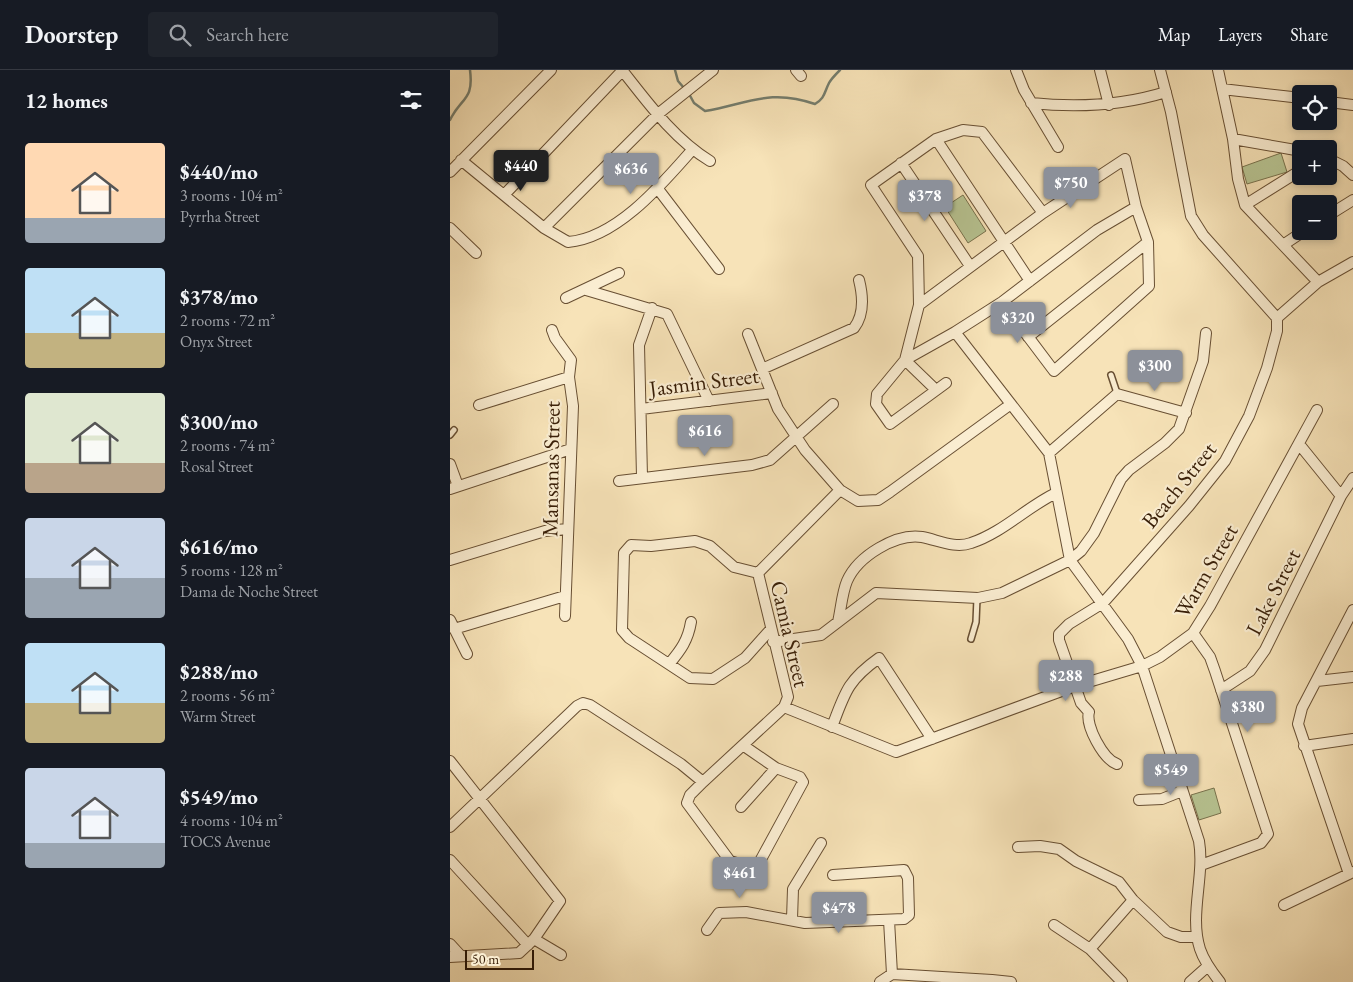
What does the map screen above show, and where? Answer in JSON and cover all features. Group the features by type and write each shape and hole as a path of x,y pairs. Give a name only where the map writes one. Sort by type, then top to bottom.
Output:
{"street":[{"path":"450,172 551,70"},
{"path":"504,195 622,70 658,114 692,150 710,161"},
{"path":"544,228 658,114 713,70"},
{"path":"1016,70 1031,103 1058,147"},
{"path":"1100,70 1109,105"},
{"path":"1160,70 1191,216 1203,236 1277,318 1318,282 1353,262"},
{"path":"1218,70 1234,139 1238,179 1245,205 1318,282"},
{"path":"1222,89 1292,97"},
{"path":"1031,103 1109,105 1129,103 1166,92"},
{"path":"1337,103 1353,105"},
{"path":"905,360 919,304 918,256 871,186 936,138 963,130 985,133 1043,213"},
{"path":"936,138 1030,281"},
{"path":"1234,139 1292,150"},
{"path":"461,160 544,228 568,242 590,237 622,218 658,190 692,150"},
{"path":"919,304 1043,213 1126,159 1136,207 1148,242 1149,286 1054,371 1002,302"},
{"path":"901,163 970,266"},
{"path":"1337,163 1353,175"},
{"path":"1245,205 1292,176"},
{"path":"658,190 718,269"},
{"path":"1337,210 1353,200"},
{"path":"946,382 890,424 876,404 878,394 905,360 955,332 1002,302 1097,230 1136,207"},
{"path":"450,228 476,253"},
{"path":"1283,245 1292,239"},
{"path":"1028,338 1148,242"},
{"path":"566,298 619,273"},
{"path":"762,369 854,328 861,317 862,308 859,280"},
{"path":"586,290 668,314 709,401"},
{"path":"642,477 639,345 652,308"},
{"name":"Beach Street","path":"1075,686 1059,640 1059,634 1069,624 1103,604 1211,481 1225,461 1249,416 1264,375 1275,339 1277,318"},
{"name":"Mansanas Street","path":"552,330 554,338 571,360 569,377 573,406 565,616"},
{"path":"955,332 1049,452 1070,560 1128,639 1142,666 1199,841 1201,866 1197,937 1208,966 1220,982"},
{"path":"773,642 821,635 876,593 978,598 1002,593 1070,560 1081,551 1094,533 1125,474 1179,429 1186,414 1203,361 1206,332"},
{"path":"748,334 772,393 794,436 840,490 858,501 878,500 1011,404"},
{"path":"905,360 936,390"},
{"path":"479,405 569,377"},
{"name":"Jasmin Street","path":"640,409 772,393"},
{"path":"1049,452 1117,394 1186,414"},
{"path":"619,481 752,465 770,460 794,436 833,404"},
{"name":"Warm Street","path":"784,707 896,752 1075,686 1142,666 1160,657 1193,632 1210,606 1317,410"},
{"path":"1299,444 1341,496"},
{"path":"450,464 454,488 571,449"},
{"name":"Lake Street","path":"1221,690 1250,671 1265,650 1341,496 1353,478"},
{"path":"771,629 745,658 713,679 690,678 629,638 622,630 620,613 624,553 631,545 651,546 695,541 710,546 734,567 758,573 840,490"},
{"path":"838,622 848,580 867,556 894,540 921,537 947,544 969,544 985,537 1038,502 1056,493"},
{"path":"450,560 545,531 568,529"},
{"name":"Camia Street","path":"758,573 773,642 788,697 784,707 703,782 690,795 687,803 730,861 753,868 759,863 803,782 800,778 776,768"},
{"path":"467,654 452,624 565,596"},
{"path":"1284,905 1351,873 1304,746 1298,724 1299,716 1350,622 1353,610"},
{"path":"669,664 682,650 689,636 691,622"},
{"path":"1193,632 1210,657 1268,834 1262,843 1201,866"},
{"path":"832,727 844,695 858,673 879,658 932,739"},
{"path":"1317,681 1353,677"},
{"path":"1075,686 1081,703 1088,712 1087,719 1098,743 1110,762 1116,764"},
{"path":"450,827 577,706 583,703 590,705 681,764 703,782"},
{"path":"1304,746 1353,739"},
{"path":"741,807 776,768 744,746"},
{"path":"450,761 560,901 531,942 519,953 513,955 450,957"},
{"path":"1139,800 1162,799 1182,791"},
{"path":"792,919 793,889 821,843"},
{"path":"1018,847 1040,846 1059,849 1076,861 1119,882 1134,900 1167,932 1181,937 1197,937"},
{"path":"450,860 531,942 561,955"},
{"path":"707,930 719,913 746,912 792,919 805,923 904,919 909,915 908,878 904,870 834,875"},
{"path":"1090,949 1134,900"},
{"path":"889,920 892,974"},
{"path":"1054,925 1090,949 1122,982"},
{"path":"450,944 461,956"},
{"path":"1190,982 1208,966"},
{"path":"880,982 892,974 1011,982"}],"lane":[{"path":"1111,375 1117,394"},
{"path":"450,435 454,430"},
{"path":"971,639 976,622 978,598"}],"green space":[{"path":"1281,153 1287,172 1247,184 1242,167"},
{"path":"963,195 986,231 968,243 945,207"},
{"path":"1214,788 1221,813 1199,820 1191,795"}],"waterway":[{"path":"450,120 466,98 470,88 470,70"},
{"path":"675,70 678,81 684,88"},
{"path":"688,92 694,103 705,111 771,97 799,99 815,104 823,97 830,81 840,70"}]}
